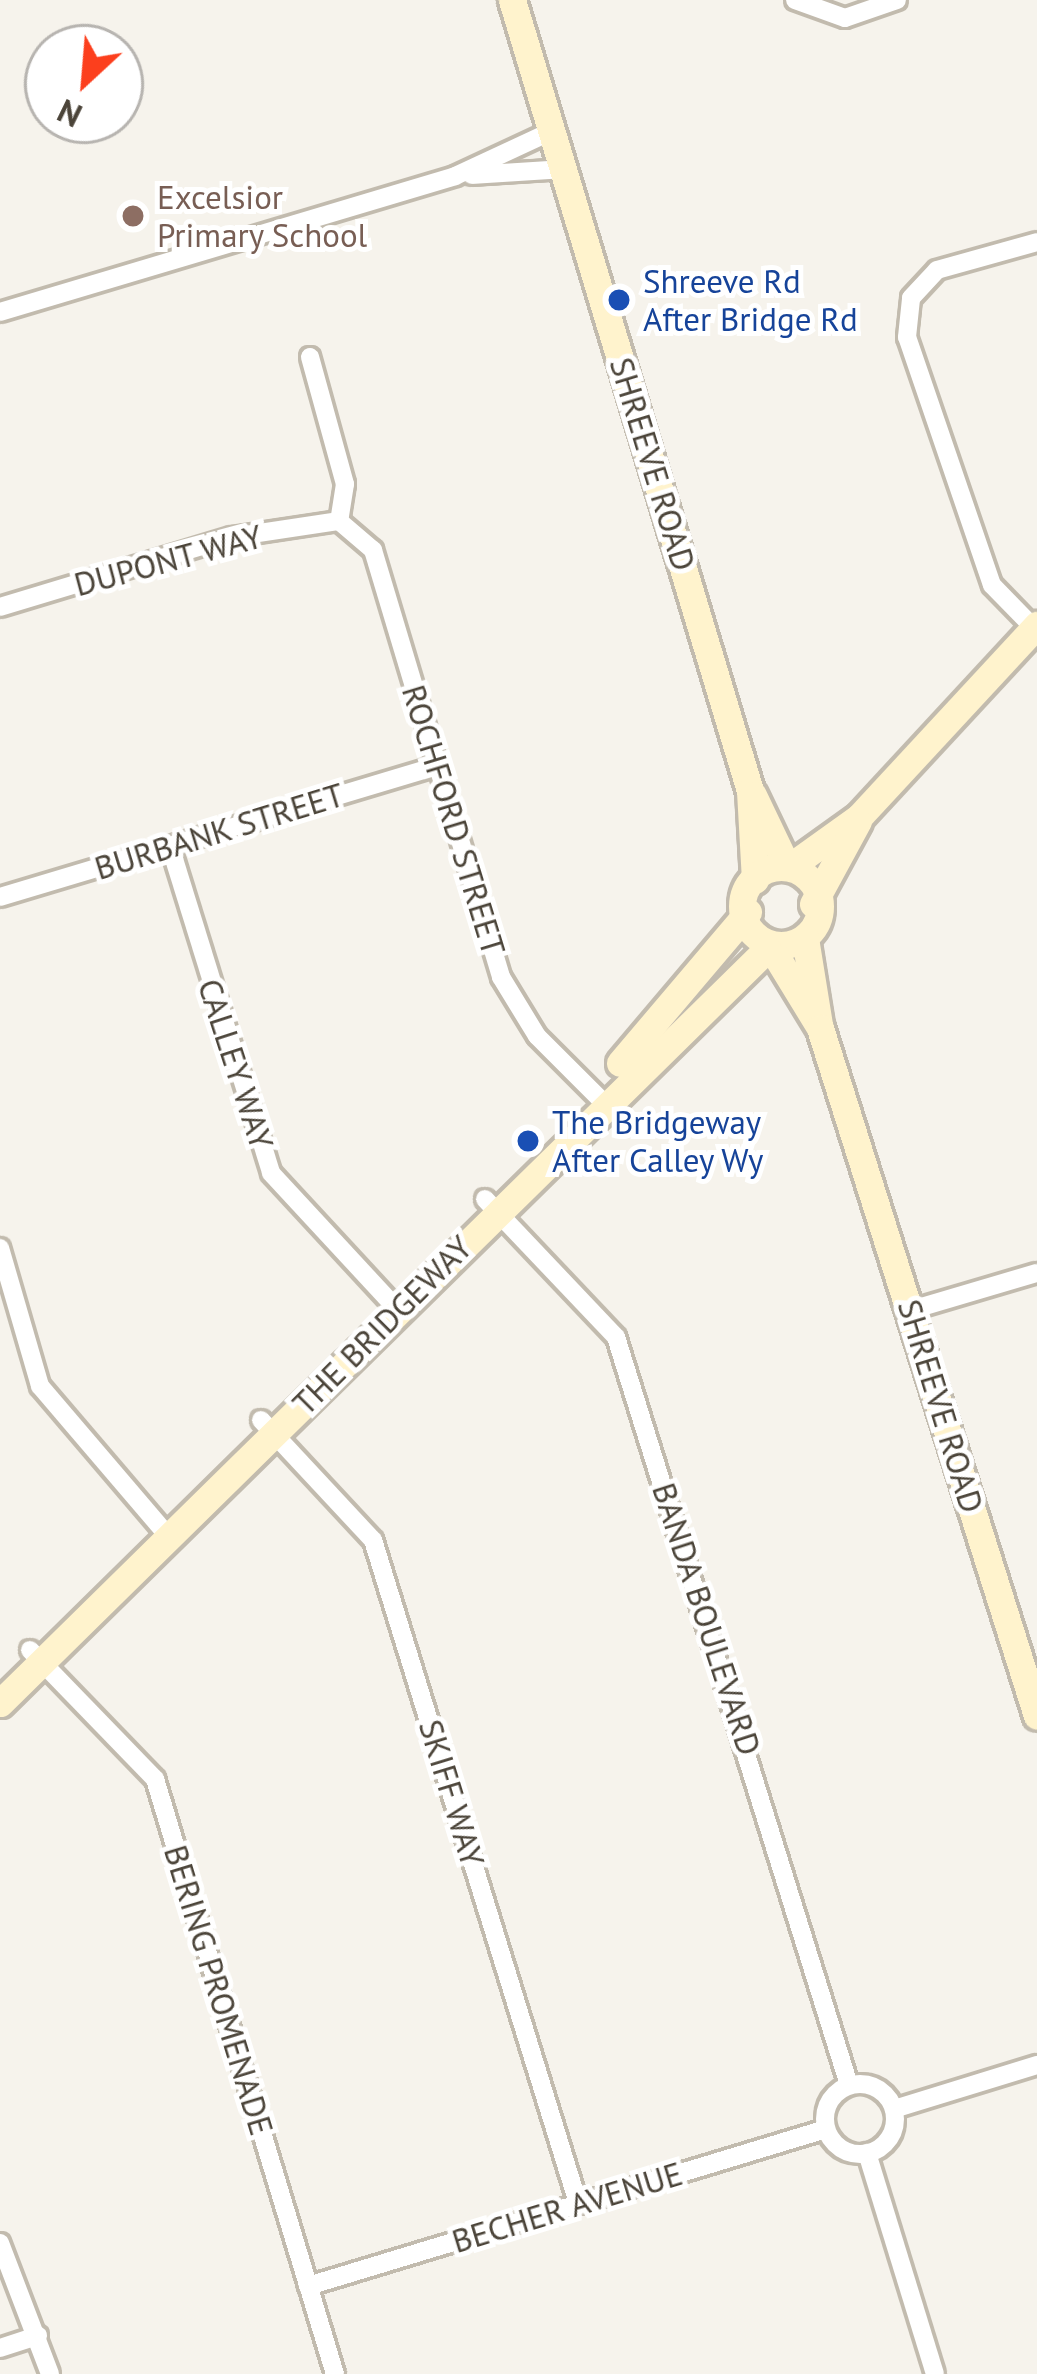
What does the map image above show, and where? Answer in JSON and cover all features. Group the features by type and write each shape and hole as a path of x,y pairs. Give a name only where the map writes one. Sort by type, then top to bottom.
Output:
{"street":[{"name":"SHREEVE ROAD","path":"512,0 750,791 812,904 805,938 820,1028 1037,1716"},
{"path":"795,0 845,18 897,0"},
{"path":"0,312 455,176 552,131"},
{"path":"455,176 564,169"},
{"path":"812,904 860,817 1035,627 992,585 907,337 910,298 937,270 1037,242"},
{"path":"310,357 345,484 339,521"},
{"name":"DUPONT WAY","path":"0,607 232,537 339,521"},
{"name":"ROCHFORD STREET","path":"339,521 373,550 501,977 538,1036 598,1097"},
{"name":"BURBANK STREET","path":"0,897 439,765"},
{"name":"SHREEVE ROAD","path":"750,791 755,880 748,912 820,1028"},
{"path":"755,880 860,817"},
{"name":"CALLEY WAY","path":"170,846 271,1173 391,1302"},
{"name":"THE BRIDGEWAY","path":"0,1703 36,1655 598,1097 700,981 748,912"},
{"path":"770,950 805,938"},
{"name":"THE BRIDGEWAY","path":"598,1097 770,950"},
{"name":"BANDA BOULEVARD","path":"491,1205 616,1337 849,2085"},
{"path":"0,1248 40,1386 162,1530"},
{"path":"911,1310 1037,1273"},
{"name":"SKIFF WAY","path":"267,1426 373,1540 578,2204"},
{"name":"THE BRIDGEWAY","path":"0,1680 36,1655"},
{"name":"BERING PROMENADE","path":"36,1655 155,1779 335,2374"},
{"path":"894,2110 1037,2065"},
{"path":"849,2085 877,2088 894,2110 890,2137 867,2153 842,2149 826,2129 830,2099 849,2085"},
{"name":"BECHER AVENUE","path":"308,2286 826,2129"},
{"path":"867,2153 935,2374"},
{"path":"0,2243 50,2374"},
{"path":"0,2348 38,2336"}],"place":[{"name":"Excelsior Primary School","path":"133,216"},
{"name":"Shreeve Rd After Bridge Rd","path":"619,300"},
{"name":"The Bridgeway After Calley Wy","path":"528,1141"}]}
